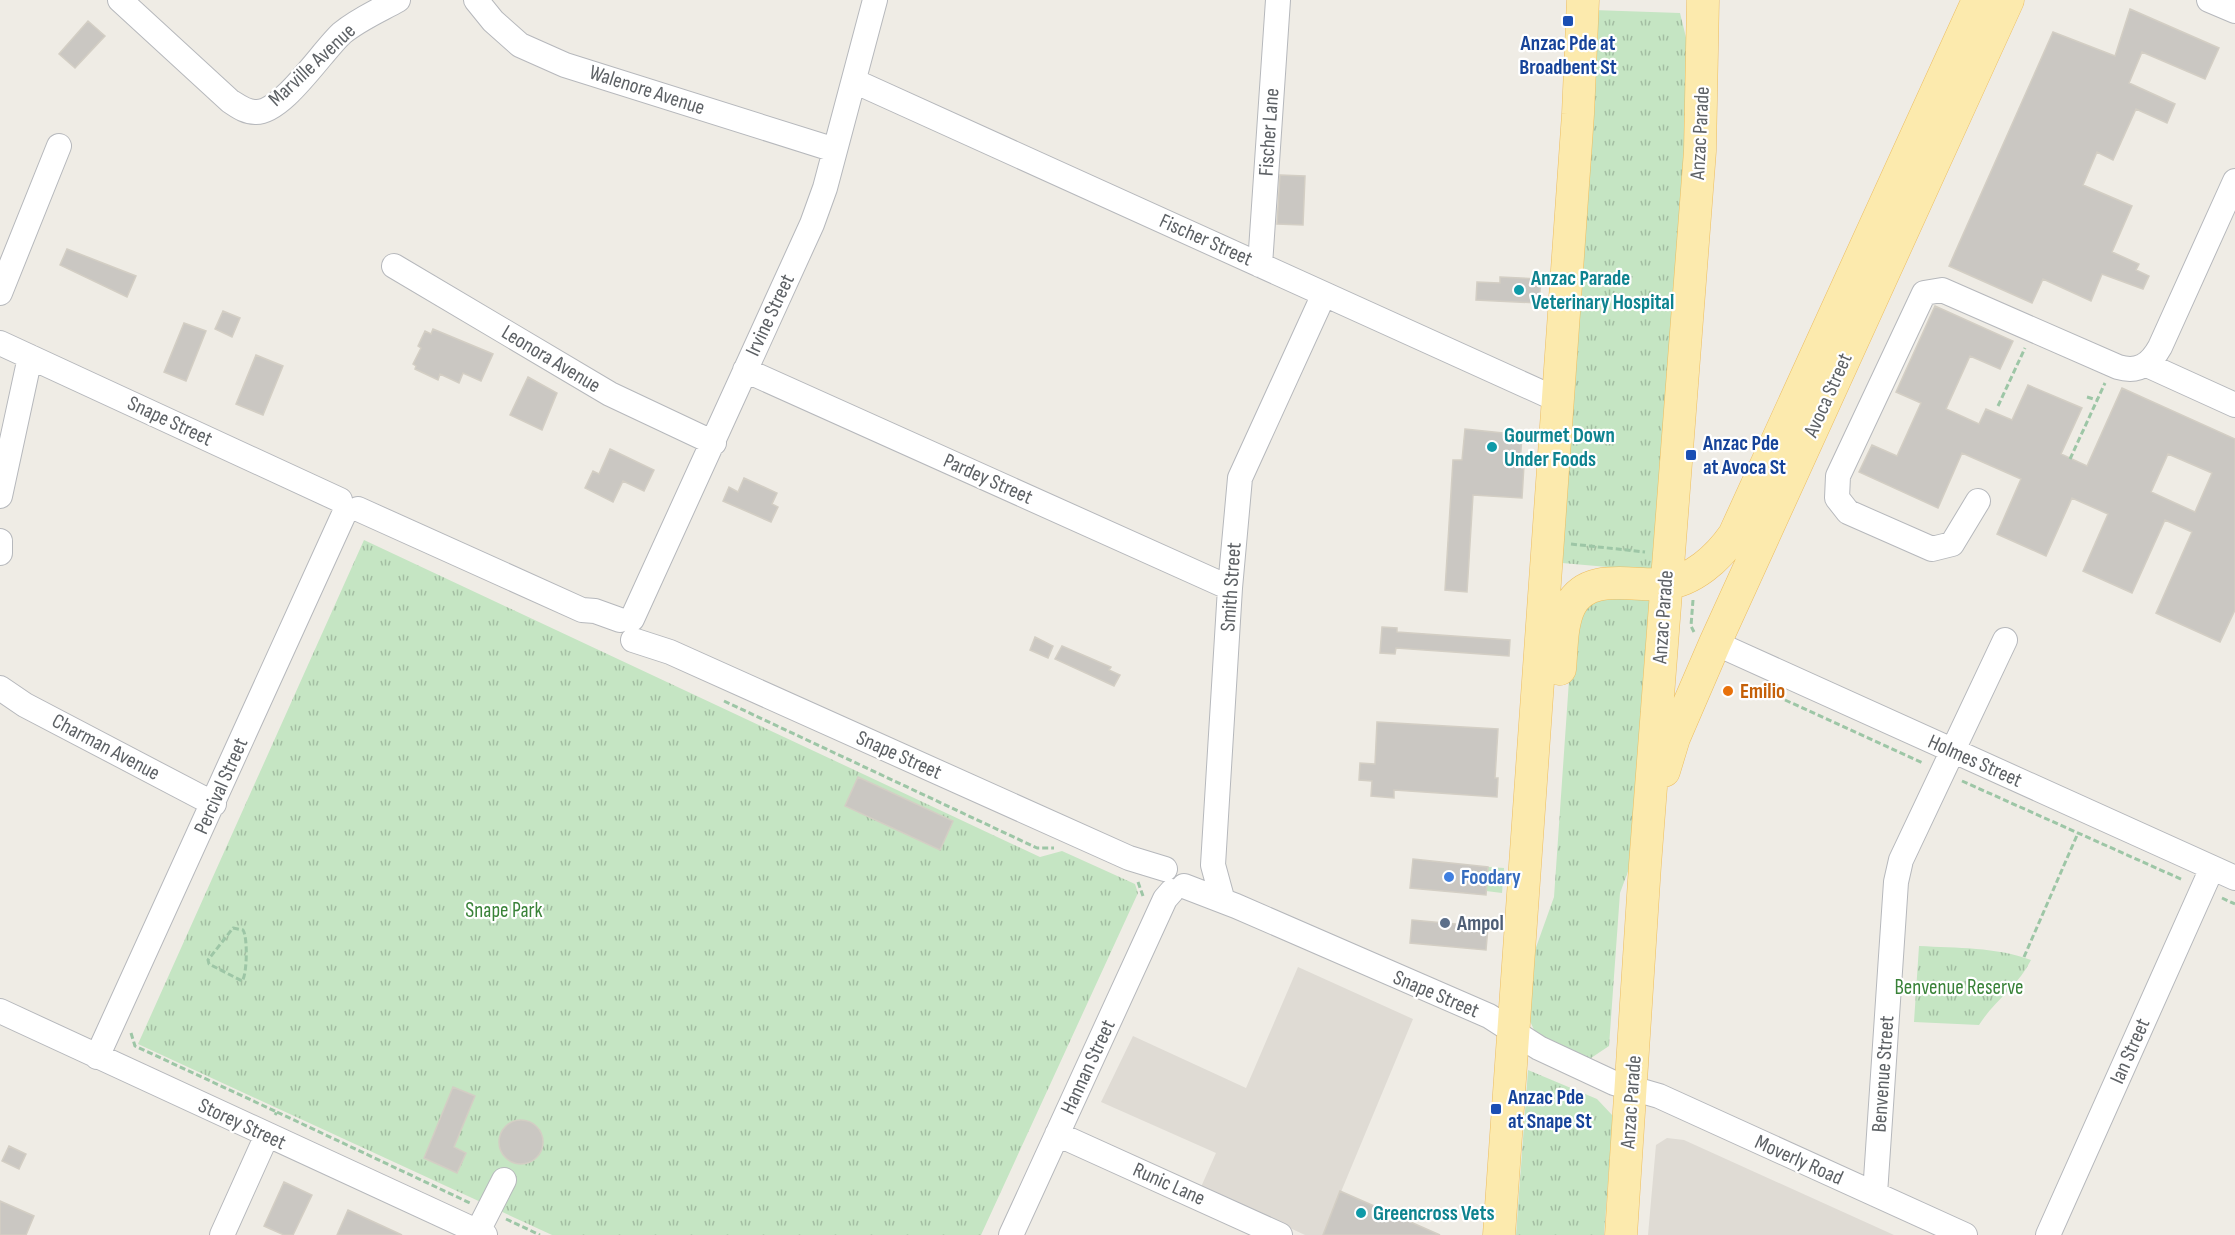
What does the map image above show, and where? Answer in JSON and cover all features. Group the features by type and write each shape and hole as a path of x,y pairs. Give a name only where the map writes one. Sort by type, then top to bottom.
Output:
{"main road":[{"path":"1499,1235 1558,400 1583,0"},
{"name":"Anzac Parade","path":"1621,1235 1645,865 1679,591 1673,515 1700,151 1703,0"},
{"name":"Avoca Street","path":"1645,865 1665,766 1678,728 1865,280 1978,0"},
{"name":"Avoca Street","path":"1679,591 1721,553 1734,535 2008,0"},
{"path":"1673,515 1683,539 1700,547 1734,535"},
{"path":"1520,939 1540,912 1546,882 1562,651 1570,605 1579,594 1596,586 1679,591"}],"street":[{"name":"Marville Avenue","path":"120,0 231,101 244,110 258,113 273,107 284,97 345,31 398,0"},
{"name":"Walenore Avenue","path":"476,0 493,21 520,45 565,65 835,150"},
{"name":"Irvine Street","path":"628,628 812,224 835,150 875,0"},
{"name":"Fischer Lane","path":"1260,265 1278,0"},
{"path":"2209,0 2235,11"},
{"name":"Fischer Street","path":"854,81 1558,400"},
{"path":"0,293 59,146"},
{"path":"1978,501 1952,544 1932,549 1848,512 1837,498 1838,476 1924,292 1942,290 2114,365 2133,370 2147,364 2160,348 2235,181"},
{"name":"Leonora Avenue","path":"394,266 610,394 714,443"},
{"name":"Smith Street","path":"1229,902 1213,865 1230,588 1240,477 1324,294"},
{"name":"Snape Street","path":"0,343 348,507 582,610 595,611 628,628 658,639 670,652 1161,883 1229,902 1489,1016 1539,1048 1632,1089"},
{"path":"0,496 30,357"},
{"path":"2147,364 2235,405"},
{"name":"Pardey Street","path":"745,370 1230,588"},
{"name":"Percival Street","path":"97,1057 348,507"},
{"path":"0,541 0,553"},
{"name":"Benvenue Street","path":"1875,1194 1896,882 1901,860 2005,640"},
{"name":"Holmes Street","path":"1715,643 1947,761 2207,878 2235,878"},
{"name":"Charman Avenue","path":"0,688 25,705 214,804"},
{"name":"Ian Street","path":"2048,1235 2207,878"},
{"name":"Hannan Street","path":"1011,1235 1057,1134 1161,883"},
{"name":"Storey Street","path":"0,1011 267,1135 481,1228"},
{"name":"Moverly Road","path":"1632,1089 1659,1096 1965,1235"},
{"name":"Runic Lane","path":"1057,1134 1280,1235"},
{"path":"222,1235 267,1135"},
{"path":"481,1228 504,1180"}],"path":[{"path":"1998,406 2034,330"},
{"path":"2070,459 2114,365"},
{"path":"2086,397 2097,400"},
{"path":"1566,544 1656,554"},
{"path":"1679,591 1695,634 1715,643"},
{"path":"719,696 728,704 1037,848 1062,848"},
{"path":"1782,698 1947,761 2078,833 2207,878 2235,904"},
{"path":"2024,957 2078,833"},
{"path":"233,928 243,930 248,936 245,958 246,976 242,981 209,964 208,960 233,928"},
{"path":"129,1029 135,1046 277,1112 481,1228 540,1235"},
{"path":"267,1135 277,1112"}],"shaded area":[{"path":"1298,967 1413,1019 1323,1235 1305,1235 1201,1187 1216,1153 1101,1102 1133,1036 1246,1088"},
{"path":"1667,1138 1684,1140 1894,1235 1648,1235 1656,1145"}],"green space":[{"path":"1593,10 1680,13 1693,66 1653,571 1562,563"},
{"name":"Snape Park","path":"364,540 1040,857 1062,851 1135,884 1138,893 981,1235 552,1235 138,1044"},
{"path":"1645,596 1653,605 1633,858 1620,893 1609,1046 1588,1060 1538,1039 1530,1021 1534,953 1554,897 1572,637 1590,600"},
{"path":"1488,867 1504,868 1502,893 1486,891"},
{"name":"Benvenue Reserve","path":"1919,946 1990,950 2031,960 2020,977 1979,1025 1914,1022"},
{"path":"1528,1070 1597,1099 1613,1116 1604,1235 1516,1235"}],"building":[{"path":"2130,9 2219,48 2205,79 2142,52 2129,83 2175,104 2167,123 2136,109 2113,160 2097,152 2083,185 2132,206 2112,252 2139,264 2136,270 2149,276 2143,289 2102,274 2091,301 2043,279 2032,303 1949,266 2053,32 2115,56"},
{"path":"88,21 105,36 75,68 59,54"},
{"path":"1280,175 1305,176 1303,225 1277,224"},
{"path":"67,249 136,276 127,297 60,265"},
{"name":"Anzac Parade Veterinary Hospital","path":"1500,277 1541,279 1539,303 1476,300 1477,282 1500,283"},
{"path":"1935,306 2013,341 2000,369 1970,356 1946,409 1979,424 1986,409 2012,420 2028,385 2082,408 2061,454 2087,466 2122,388 2235,439 2235,610 2220,642 2156,613 2192,532 2165,520 2132,593 2083,571 2108,514 2072,498 2046,556 1997,534 2021,479 1962,453 1938,508 1859,472 1872,445 1897,456 1921,403 1896,392","holes":["2168,454 2212,473 2195,512 2151,492"]},
{"path":"223,311 240,318 232,337 215,329"},
{"path":"184,323 206,331 186,381 164,372"},
{"path":"433,329 493,354 481,381 463,373 459,383 440,374 438,380 415,369 416,366 413,364 421,348 418,346 425,331 431,334"},
{"path":"256,355 283,366 263,415 236,404"},
{"path":"528,377 557,393 542,430 510,415"},
{"path":"1465,429 1522,435 1520,465 1524,465 1522,498 1473,495 1467,592 1445,590 1453,460 1462,460"},
{"path":"610,449 654,470 644,491 623,481 613,502 585,488 593,471 599,474"},
{"path":"744,478 777,493 772,504 778,507 771,522 723,501 729,487 738,492"},
{"path":"1382,627 1397,628 1397,632 1510,640 1509,656 1396,648 1395,654 1380,653"},
{"path":"1035,637 1053,646 1048,658 1030,650"},
{"path":"1062,646 1111,667 1109,670 1120,675 1114,686 1055,659"},
{"path":"1377,722 1498,729 1495,778 1498,778 1497,797 1394,790 1394,798 1371,796 1372,781 1359,780 1360,763 1375,764"},
{"path":"858,777 953,821 940,850 845,806"},
{"name":"Foodary","path":"1413,859 1488,867 1486,895 1410,888"},
{"path":"1412,920 1488,927 1486,950 1410,943"},
{"path":"453,1087 475,1096 454,1147 466,1153 457,1173 424,1158"},
{"path":"521,1120 537,1126 543,1142 537,1158 521,1164 505,1158 499,1142 505,1126"},
{"path":"9,1146 26,1154 19,1169 2,1161"},
{"path":"284,1182 312,1195 293,1235 284,1235 264,1226"},
{"name":"Greencross Vets","path":"1340,1191 1440,1235 1323,1235"},
{"path":"0,1201 34,1216 26,1235 0,1235"},
{"path":"348,1210 402,1235 337,1235"}],"place":[{"name":"Anzac Pde at Broadbent St","path":"1568,21"},
{"name":"Anzac Parade Veterinary Hospital","path":"1519,290"},
{"name":"Gourmet Down Under Foods","path":"1492,447"},
{"name":"Anzac Pde at Avoca St","path":"1691,455"},
{"name":"Emilio","path":"1728,691"},
{"name":"Foodary","path":"1449,877"},
{"name":"Ampol","path":"1445,923"},
{"name":"Anzac Pde at Snape St","path":"1496,1109"},
{"name":"Greencross Vets","path":"1361,1213"}]}
